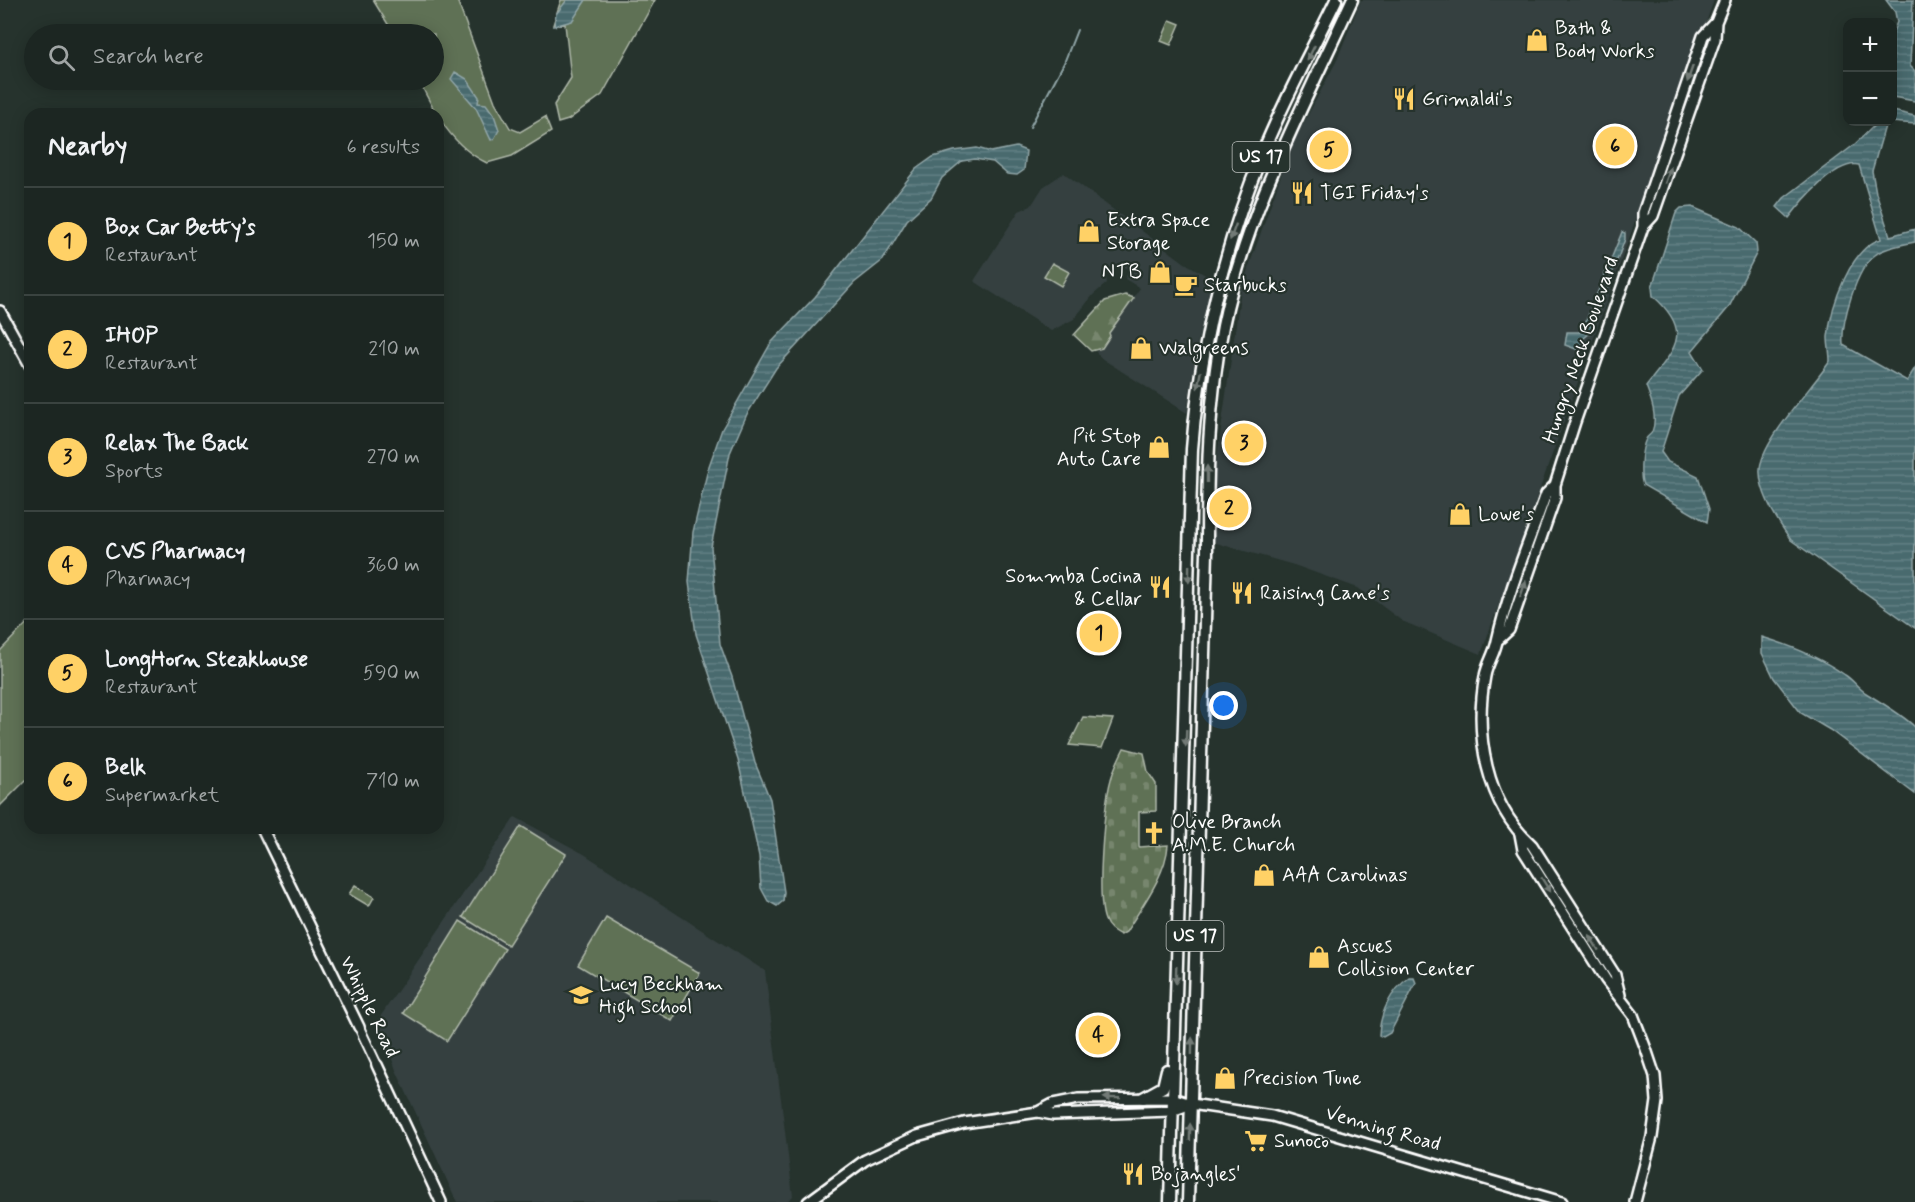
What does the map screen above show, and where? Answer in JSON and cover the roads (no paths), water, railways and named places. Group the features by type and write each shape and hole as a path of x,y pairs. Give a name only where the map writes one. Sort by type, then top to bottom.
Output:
{"highway":[{"name":"US 17","path":"1170,1202 1186,722 1192,449 1197,388 1228,247 1261,155 1335,0"},
{"name":"US 17","path":"1188,1202 1207,552 1207,449 1215,378 1223,325 1242,257 1277,164 1352,0"},
{"path":"1143,1098 1157,1092 1165,1084 1168,1053 1174,1046"}],"main road":[{"name":"Hungry Neck Boulevard","path":"1635,1202 1652,1137 1657,1101 1655,1076 1640,1030 1620,995 1615,975 1532,845 1520,834 1502,804 1490,774 1480,723 1485,674 1498,640 1498,628 1546,494 1555,485 1643,227 1653,216 1715,39 1716,22 1725,0"},
{"path":"0,311 24,354"},
{"name":"Whipple Road","path":"265,834 359,1027"},
{"name":"Whipple Road","path":"377,1065 441,1202"},
{"name":"Venning Road","path":"1038,1112 1053,1104 1078,1099 1172,1098 1191,1104 1272,1116 1562,1202"},
{"path":"808,1202 865,1160 917,1136 964,1123 1038,1112 1053,1115 1172,1111 1191,1104"}],"street":[{"name":"Whipple Road","path":"359,1027 377,1065"}],"water":[{"path":"567,0 586,0 572,21 554,26 556,14"},
{"path":"1886,0 1913,0 1910,66 1915,71 1915,101 1897,98 1897,18"},
{"path":"455,72 467,79 479,97 478,103 486,104 494,115 499,130 494,139 491,140 476,108 451,79"},
{"path":"1897,112 1915,116 1915,124 1897,122"},
{"path":"1874,126 1885,126 1872,171 1876,193 1890,236 1915,229 1915,242 1883,250 1868,262 1851,297 1844,324 1843,345 1907,381 1915,368 1915,628 1791,540 1767,500 1761,482 1761,461 1767,447 1830,361 1828,337 1830,324 1844,280 1860,254 1881,239 1859,165 1850,165 1830,175 1810,193 1789,218 1777,207 1784,198 1854,145"},
{"path":"1016,147 1026,151 1024,170 1017,175 1007,174 993,162 975,159 962,161 942,178 931,198 907,220 883,260 854,283 776,368 747,414 730,453 711,547 720,644 732,677 755,763 770,799 784,892 783,901 777,906 768,901 761,888 759,856 738,760 696,634 689,582 693,532 708,469 722,429 771,343 815,297 916,169 933,157 954,151 977,148 991,152"},
{"path":"1692,207 1739,227 1756,243 1757,252 1729,307 1692,351 1703,369 1679,396 1661,452 1668,462 1698,476 1709,509 1707,522 1643,485 1641,475 1643,449 1654,427 1653,409 1646,386 1672,351 1677,331 1666,309 1653,296 1652,287 1676,213 1681,208"},
{"path":"1622,232 1625,233 1625,239 1590,333 1584,338 1579,350 1565,345 1567,332 1580,332 1584,326"},
{"path":"1762,637 1784,644 1825,663 1848,677 1863,691 1915,727 1915,794 1830,730 1801,713 1774,678 1762,653"},
{"path":"1409,978 1414,978 1416,983 1390,1033 1383,1037 1379,1035 1384,1010 1397,989"}],"waterway":[{"path":"1030,127 1064,63 1077,30"}],"place":[{"name":"Bath & Body Works","path":"1537,40"},
{"name":"Grimaldi's","path":"1404,99"},
{"name":"Belk","path":"1615,146"},
{"name":"LongHorn Steakhouse","path":"1329,150"},
{"name":"TGI Friday's","path":"1302,193"},
{"name":"Extra Space Storage","path":"1089,231"},
{"name":"NTB","path":"1160,272"},
{"name":"Starbucks","path":"1186,285"},
{"name":"Walgreens","path":"1141,348"},
{"name":"Relax The Back","path":"1244,443"},
{"name":"Pit Stop Auto Care","path":"1159,447"},
{"name":"IHOP","path":"1229,508"},
{"name":"Lowe's","path":"1460,514"},
{"name":"Sommba Cocina & Cellar","path":"1160,587"},
{"name":"Raising Cane's","path":"1242,593"},
{"name":"Box Car Betty’s","path":"1099,633"},
{"name":"Olive Branch A.M.E. Church","path":"1154,833"},
{"name":"AAA Carolinas","path":"1264,875"},
{"name":"Ascues Collision Center","path":"1319,957"},
{"name":"Lucy Beckham High School","path":"581,995"},
{"name":"CVS Pharmacy","path":"1098,1035"},
{"name":"Precision Tune","path":"1225,1078"},
{"name":"Sunoco","path":"1256,1141"},
{"name":"Bojangles'","path":"1133,1174"}]}
